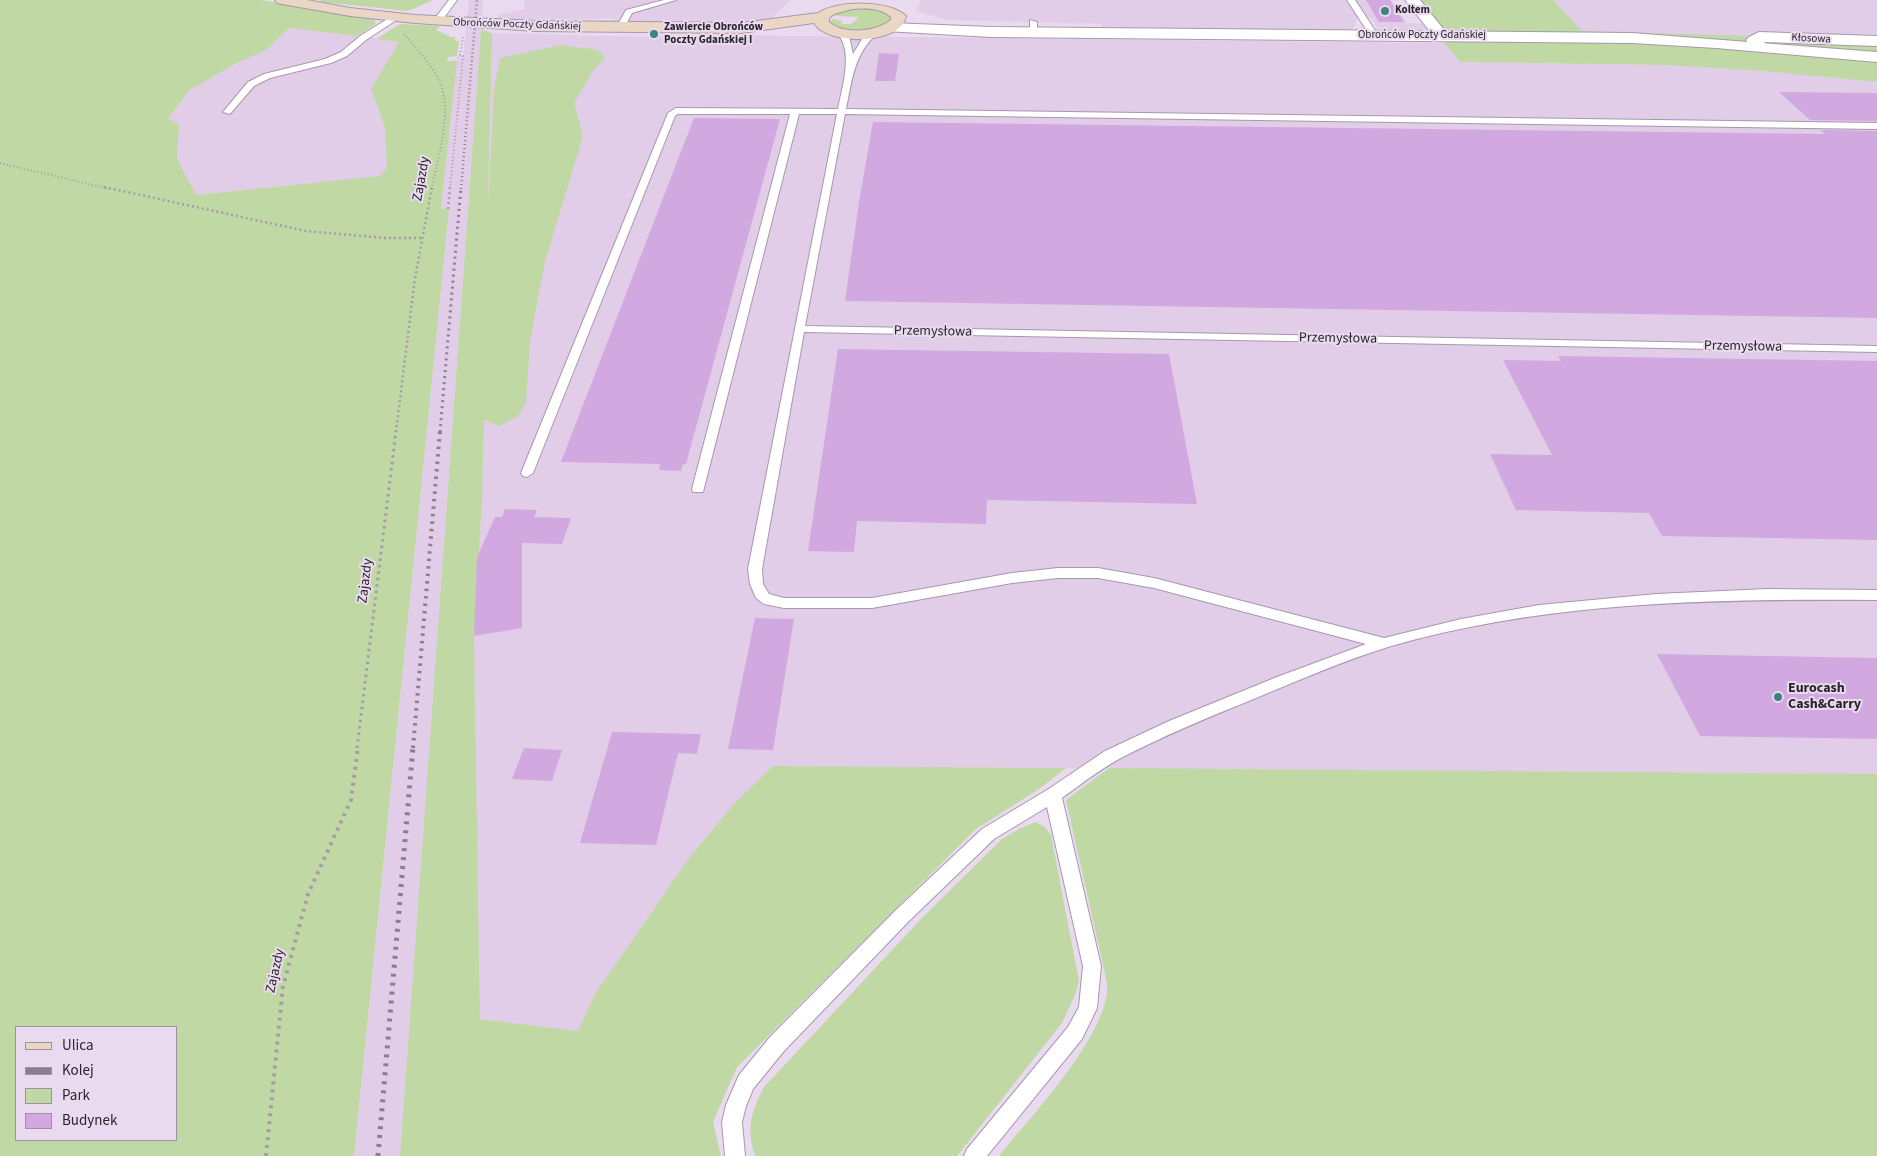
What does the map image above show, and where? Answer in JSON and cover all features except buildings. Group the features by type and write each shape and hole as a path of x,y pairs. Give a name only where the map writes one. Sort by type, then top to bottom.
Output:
{"main road":[{"name":"Obrońców Poczty Gdańskiej","path":"282,0 437,21 620,28 754,27 823,22"},
{"path":"856,2 882,3 895,12 894,22 874,33 841,33 823,22 829,11 856,2"}],"street":[{"path":"1412,0 1441,36"},
{"name":"Obrońców Poczty Gdańskiej","path":"894,22 967,30 1034,27 1374,35 1632,38 1759,46 1877,57"},
{"name":"Kłosowa","path":"1759,46 1754,40 1759,37 1877,41"}],"lane":[{"path":"437,21 452,0"},
{"path":"620,28 630,12 672,0"},
{"path":"1351,0 1374,35"},
{"path":"227,112 251,84 267,76 328,61 344,54 363,38 397,17"},
{"path":"841,33 845,36 851,64"},
{"path":"874,33 868,36 851,64 799,329 756,569 756,583 760,595 771,602 832,605 872,603 910,598 1021,577 1058,573 1098,573 1154,583 1384,643"},
{"path":"527,473 671,115 676,111 1877,126"},
{"path":"698,489 795,111"},
{"name":"Przemysłowa","path":"799,329 1877,349"},
{"path":"735,1156 732,1122 736,1105 746,1082 776,1044 902,916 988,834 1053,795 1112,756 1174,725 1282,681 1384,643 1500,616 1646,600 1767,594 1877,595"},
{"path":"974,1156 1075,1033 1088,1008 1092,966 1053,795"}],"path":[{"name":"Zajazdy","path":"266,1156 283,986 308,894 351,800 414,288 445,116 443,91 432,69 403,32 402,27 415,19"},
{"path":"448,209 463,56 460,56 463,35"},
{"path":"0,162 88,184 306,231 384,238 422,238"}],"shaded area":[{"path":"469,0 483,0 400,1156 354,1156 449,209 441,210 457,56 463,55"},
{"path":"524,0 791,0 772,18 743,22 614,22 615,18 498,19 498,15 525,9"},
{"path":"921,0 1404,0 1392,1 1407,23 1424,24 1428,29 1423,32 1389,31 1377,27 1371,18 1357,18 1354,28 1344,31 1102,27 1101,24 947,20 916,11"},
{"path":"1553,0 1877,0 1877,36 1746,37 1582,31"},
{"path":"289,28 400,41 371,89 385,128 387,168 379,176 195,195 177,159 179,125 168,118 190,90 237,63 266,50"},
{"path":"492,33 648,37 713,35 1444,43 1460,62 1667,65 1762,71 1877,82 1877,774 773,766 734,804 689,858 595,994 578,1031 480,1019 474,636 482,500"}],"green space":[{"path":"0,0 261,0 373,18 376,24 357,36 289,28 266,50 237,63 190,90 168,118 179,125 177,159 196,195 379,176 387,168 385,128 371,89 399,42 376,39 400,24 440,26 436,30 455,37 455,41 459,41 457,56 448,57 447,61 457,61 441,209 449,209 354,1156 0,1156"},
{"path":"320,0 433,0 408,11 322,2"},
{"path":"1419,0 1553,0 1582,31 1753,36 1747,43 1456,33 1442,27"},
{"path":"859,7 879,9 890,16 891,19 879,28 862,31 843,29 830,22 833,19 842,21 842,24 851,24 859,17 835,16 833,14 840,10"},
{"path":"481,29 492,33 488,207 494,89 500,58 561,45 598,50 605,58 593,71 574,103 583,136 545,262 530,340 526,402 518,416 500,426 484,420 482,500 474,636 480,1019 578,1031 595,994 689,858 734,804 773,766 1066,768 1039,789 976,829 737,1067 713,1122 721,1156 400,1156"},
{"path":"1764,39 1877,42 1877,54 1765,44"},
{"path":"1448,41 1589,42 1704,47 1877,61 1877,82 1762,71 1667,65 1460,62 1444,43"},
{"path":"1109,768 1877,774 1877,1156 999,1156 1063,1078 1092,1033 1102,1012 1107,992 1106,980 1066,800"},
{"path":"1036,822 1045,827 1051,835 1079,981 1075,995 1062,1023 957,1156 755,1156 750,1128 751,1120 764,1087 922,918 1002,839"}],"railway":[{"path":"461,189 477,0"},
{"path":"440,432 461,187"},
{"path":"413,748 440,431"},
{"path":"378,1156 413,747"}],"place":[{"name":"Koltem","path":"1385,11"},
{"name":"Zawiercie Obrońców Poczty Gdańskiej I","path":"654,34"},
{"name":"Eurocash Cash&Carry","path":"1778,697"}]}
